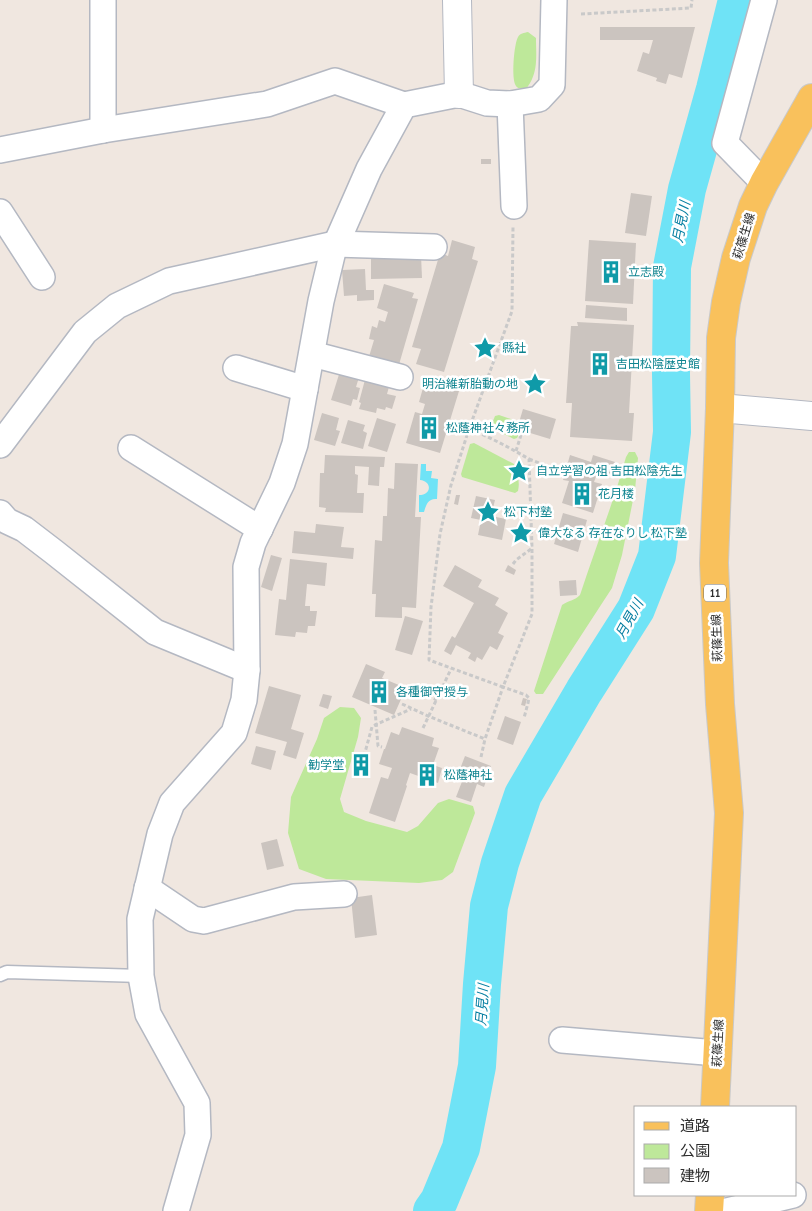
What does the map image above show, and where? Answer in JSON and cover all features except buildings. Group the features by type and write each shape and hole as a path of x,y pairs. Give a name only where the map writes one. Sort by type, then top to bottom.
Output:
{"main road":[{"name":"萩篠生線","path":"715,1106 728,813 720,704 714,563 721,338 726,302 739,249 753,206 812,98"},
{"path":"709,1211 710,1196"}],"street":[{"path":"102,130 103,0"},
{"path":"457,0 459,94"},
{"path":"0,150 102,130 267,104 336,80 404,105 459,94 487,103 510,104 539,99 552,85 554,0"},
{"path":"764,0 725,142 764,184"},
{"path":"510,104 514,206"},
{"path":"176,1211 198,1135 197,1103 148,1014 141,976 140,919 160,834 172,803 234,734 244,700 247,670 246,567 253,542 282,483 295,444 321,301 335,244 369,169 404,105"},
{"path":"0,212 42,277"},
{"path":"0,445 85,332 117,306 169,282 335,244 434,247"},
{"path":"312,354 400,377"},
{"path":"236,368 305,389"},
{"path":"720,408 812,416"},
{"path":"131,448 260,528"},
{"path":"0,514 7,521 24,529 155,632 247,670"},
{"path":"147,888 193,919 204,922 294,897 344,894"},
{"path":"562,1040 718,1053"},
{"path":"797,1194 812,1191"},
{"path":"726,1211 786,1196"}],"lane":[{"path":"0,975 7,972 141,976"}],"path":[{"path":"581,14 691,8 692,0"},
{"path":"514,206 512,311 469,429 451,485 440,534 431,607 429,660 526,695 529,698 524,718"},
{"path":"458,425 516,451 529,459 559,471"},
{"path":"516,451 521,435"},
{"path":"481,757 503,687 532,614 529,459"},
{"path":"513,564 532,548"},
{"path":"423,728 452,669"},
{"path":"422,693 437,700"},
{"path":"402,704 486,739"},
{"path":"364,756 372,727 412,709"},
{"path":"375,710 378,746 382,747"}],"green space":[{"path":"528,32 536,38 536,64 530,83 526,89 522,89 517,87 514,82 514,54 518,37"},
{"path":"499,415 517,421 516,430 519,434 517,438 514,439 493,427 492,424 495,416"},
{"path":"474,443 514,464 517,470 518,491 515,493 462,477 461,474 470,444"},
{"path":"629,452 635,452 638,458 635,490 622,555 612,588 543,694 536,694 534,691 562,605 580,595"},
{"path":"340,707 354,708 361,718 358,737 340,799 344,812 366,821 407,832 418,826 438,803 449,799 473,806 475,813 453,872 442,880 419,883 326,879 299,869 288,833 291,797 317,739 324,718"}],"water":[{"path":"421,464 426,464 426,471 432,471 431,478 438,479 437,499 429,501 424,512 419,512 419,495 426,493 429,488 427,483 420,480"}],"waterway":[{"name":"月見川","path":"432,1211 439,1201 461,1148 477,1066 489,906 500,863 523,795 584,691 636,609 657,556 672,432 672,267 687,189 737,0"}],"place":[{"name":"立志殿","path":"611,272"},
{"name":"縣社","path":"485,348"},
{"name":"吉田松陰歴史館","path":"600,364"},
{"name":"明治維新胎動の地","path":"535,384"},
{"name":"松蔭神社々務所","path":"429,428"},
{"name":"自立学習の祖 吉田松陰先生","path":"519,471"},
{"name":"花月楼","path":"582,494"},
{"name":"松下村塾","path":"488,512"},
{"name":"偉大なる 存在なりし 松下塾","path":"521,533"},
{"name":"各種御守授与","path":"379,692"},
{"name":"勧学堂","path":"361,765"},
{"name":"松蔭神社","path":"427,775"}]}
